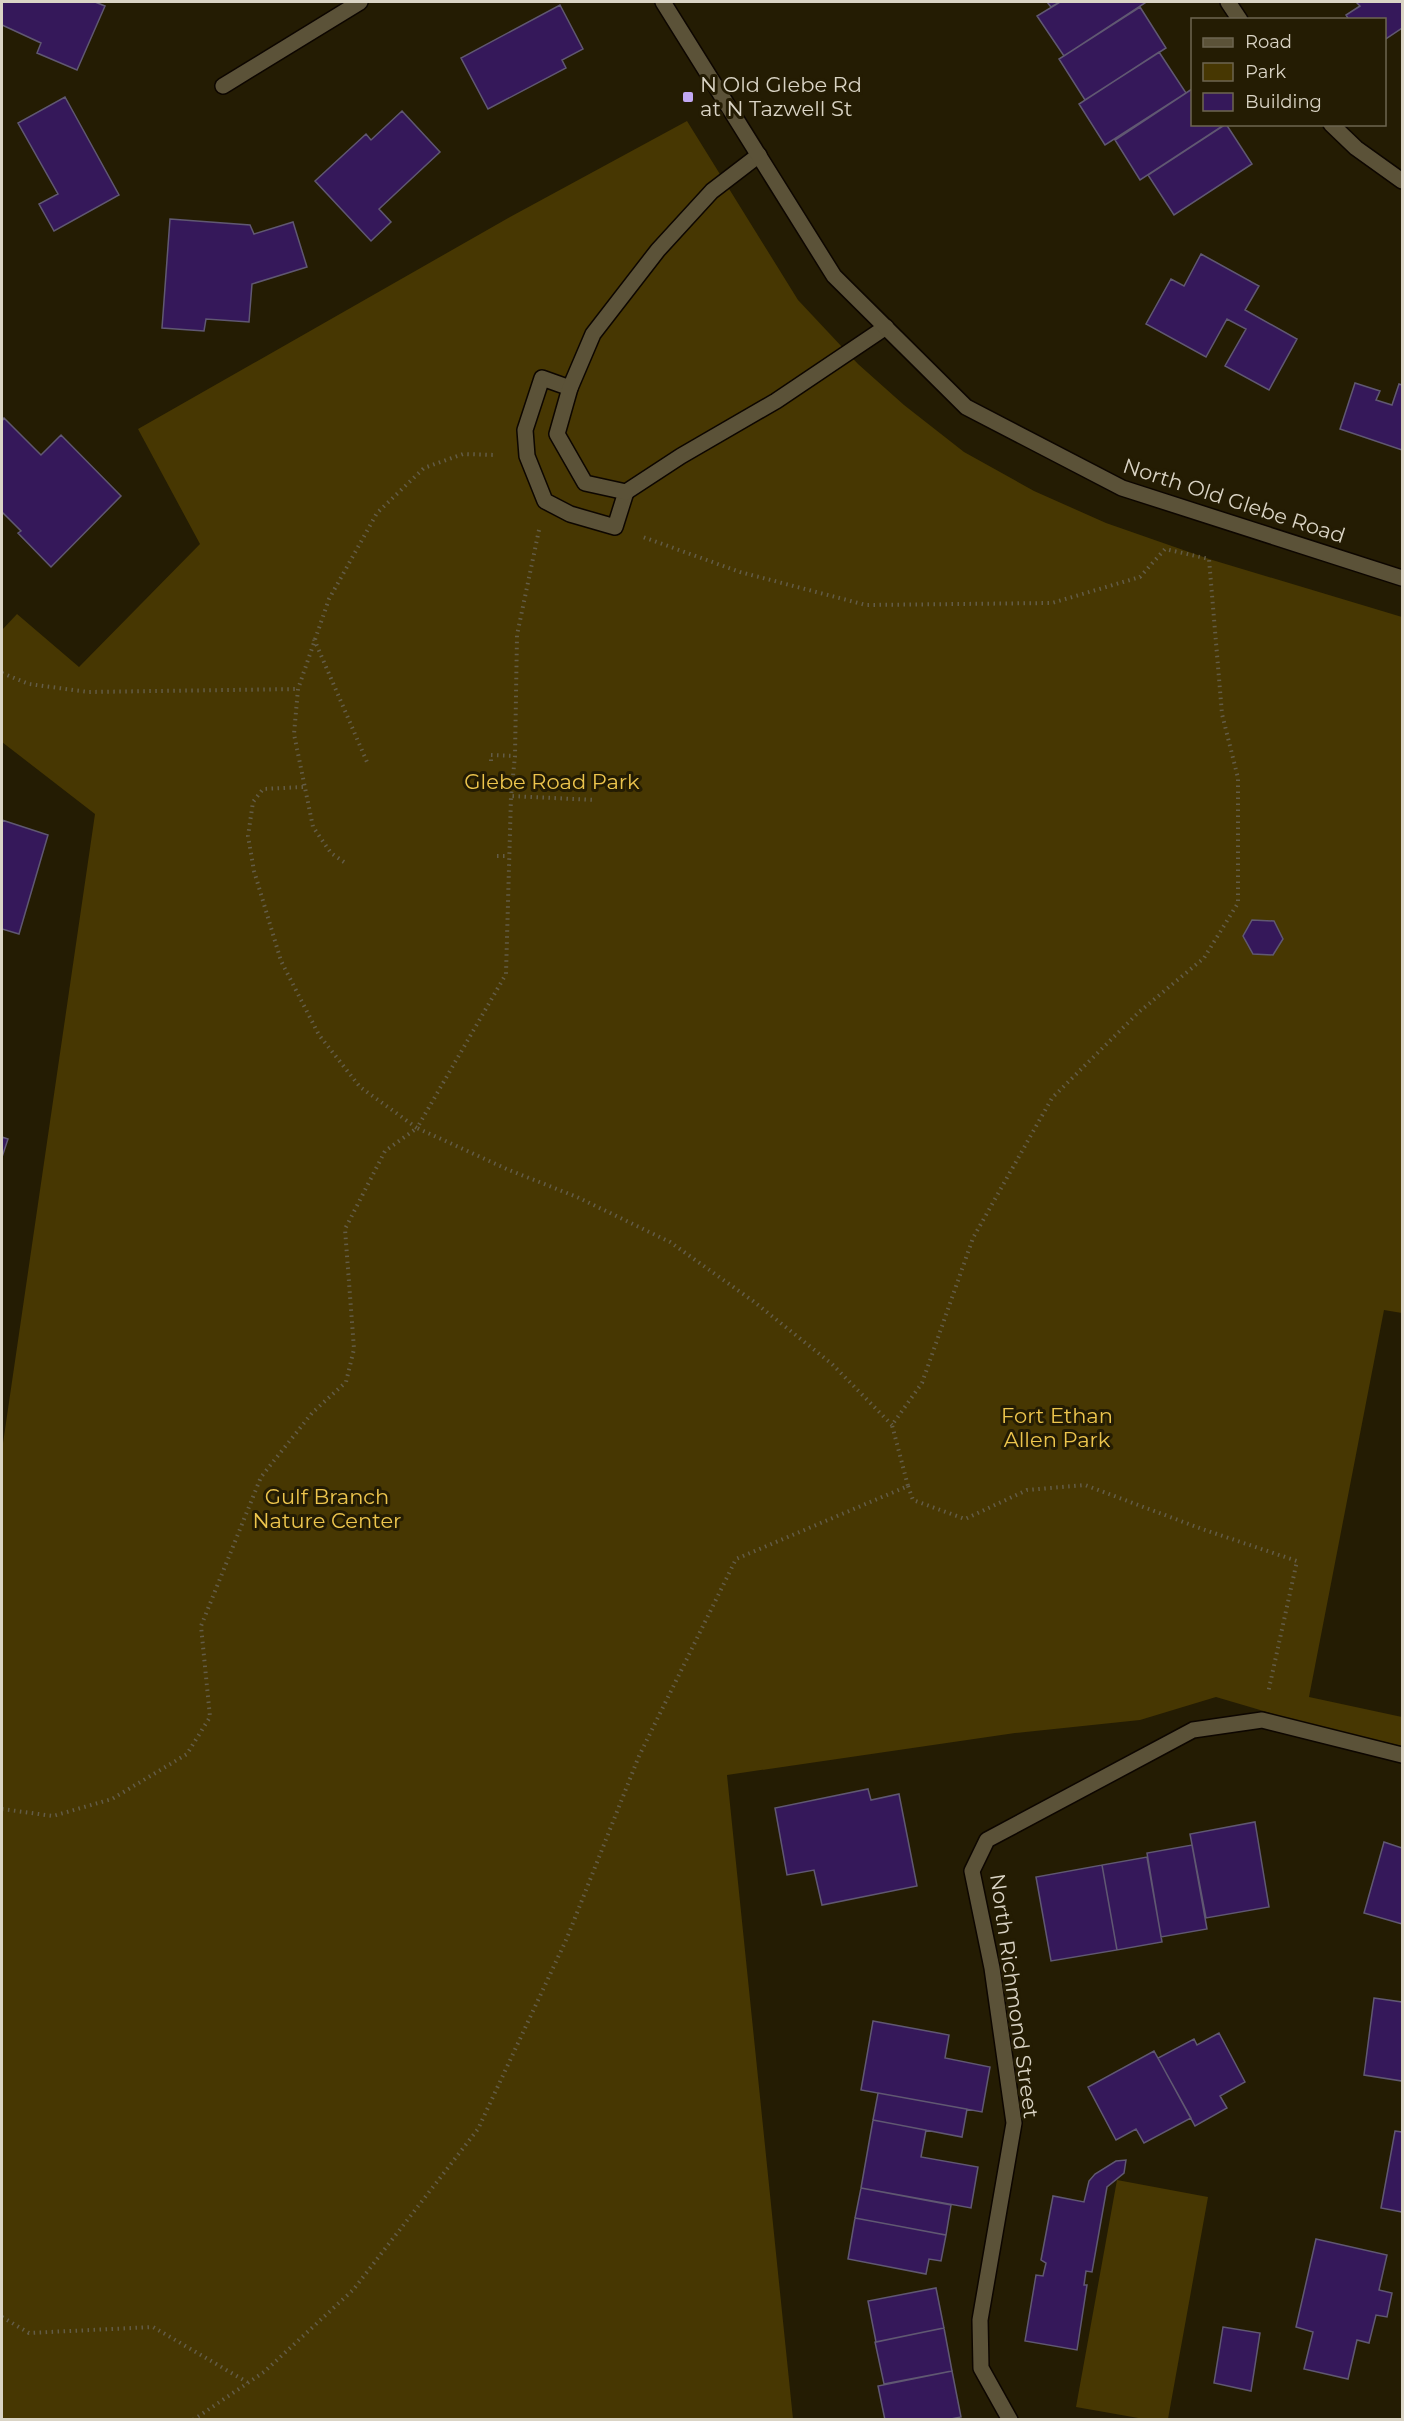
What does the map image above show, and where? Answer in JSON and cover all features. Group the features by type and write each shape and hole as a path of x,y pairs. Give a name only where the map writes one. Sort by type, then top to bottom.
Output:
{"street":[{"path":"223,86 360,2"},
{"name":"North Old Glebe Road","path":"663,2 834,276 966,407 1122,488 1402,578"},
{"path":"1228,2 1239,18"},
{"path":"1333,126 1356,148 1402,181"},
{"path":"627,492 585,483 557,434 570,388 593,334 658,250 712,191 759,155"},
{"path":"570,388 542,378 525,430 527,456 545,501 570,514 615,527 627,492 681,456 776,401 886,327"},
{"name":"North Richmond Street","path":"1010,2420 981,2368 980,2320 1014,2123 992,1968 972,1871 987,1840 1193,1731 1262,1720 1402,1755"}],"path":[{"path":"344,862 331,853 313,826 303,787 294,734 298,689 329,599 377,513 423,468 463,454 527,456"},
{"path":"2,1809 53,1816 112,1799 187,1754 210,1717 201,1626 261,1477 312,1413 346,1382 354,1349 345,1228 385,1151 417,1128 506,974 511,796 515,756 517,635 545,501"},
{"path":"615,527 740,572 866,605 1053,603 1140,577 1165,549 1209,559 1222,714 1238,778 1238,903 1204,958 1138,1012 1052,1098 973,1238 922,1383 892,1425"},
{"path":"314,639 367,762"},
{"path":"2,673 29,684 88,692 298,689"},
{"path":"491,762 491,755 515,756"},
{"path":"303,787 263,789 253,802 248,836 254,871 280,961 319,1035 360,1087 417,1128 509,1170 577,1197 670,1242 753,1301 832,1364 892,1425 913,1500 964,1519 1027,1490 1084,1485 1297,1561 1267,1699"},
{"path":"511,796 595,800"},
{"path":"498,856 509,856"},
{"path":"193,2420 264,2372 353,2290 478,2129 567,1938 639,1756 736,1559 908,1486"},
{"path":"2,2317 29,2332 153,2327 247,2382"}],"green space":[{"path":"687,121 798,300 858,364 904,405 964,452 1034,491 1106,523 1209,559 1402,617 1402,1313 1384,1310 1309,1697 1402,1717 1402,1746 1307,1724 1216,1697 1140,1720 1015,1733 727,1775 793,2419 2,2419 2,1450 95,814 2,742 2,630 17,614 79,667 200,544 138,429 510,217"},
{"path":"1117,2180 1208,2197 1168,2419 1144,2419 1076,2407"}],"building":[{"path":"2,2 95,2 105,6 77,70 37,53 41,43 2,25"},
{"path":"1047,2 1060,2 1051,7"},
{"path":"1060,2 1145,3 1064,56 1037,16"},
{"path":"1356,2 1402,2 1402,28 1386,39 1386,18 1348,18 1346,15 1360,6"},
{"path":"560,5 583,49 562,60 566,68 488,109 461,58"},
{"path":"1140,7 1166,48 1085,100 1059,59"},
{"path":"1159,52 1186,93 1105,145 1079,104"},
{"path":"1191,90 1191,126 1221,127 1140,180 1115,140"},
{"path":"65,97 119,195 54,231 39,204 58,194 18,123"},
{"path":"402,111 440,152 379,209 391,222 371,241 315,181 366,134 371,140"},
{"path":"1223,126 1227,126 1252,164 1174,215 1148,175"},
{"path":"170,219 250,225 254,234 293,222 307,267 252,284 249,322 206,319 204,331 162,328"},
{"path":"1201,254 1259,286 1245,310 1297,339 1269,390 1225,366 1246,329 1227,319 1206,357 1146,324 1171,279 1184,286"},
{"path":"1355,383 1380,391 1376,400 1392,405 1399,384 1402,385 1402,450 1340,429"},
{"path":"4,418 41,455 61,435 121,496 51,567 18,533 21,531 2,512 2,421"},
{"path":"2,820 48,835 19,934 2,929"},
{"path":"1252,920 1274,921 1283,939 1273,955 1253,954 1243,936"},
{"path":"2,1137 8,1139 2,1157"},
{"path":"868,1789 871,1800 899,1794 917,1886 822,1905 814,1870 787,1875 775,1808"},
{"path":"1255,1822 1269,1907 1206,1918 1190,1834"},
{"path":"1384,1842 1402,1848 1402,1924 1364,1913"},
{"path":"1192,1845 1207,1929 1161,1937 1147,1853"},
{"path":"1147,1857 1162,1942 1117,1950 1102,1865"},
{"path":"1102,1865 1117,1950 1051,1961 1036,1877"},
{"path":"1374,1998 1402,2002 1402,2081 1364,2075"},
{"path":"873,2021 949,2035 945,2058 990,2067 982,2112 861,2090"},
{"path":"1219,2033 1245,2082 1220,2096 1227,2108 1195,2126 1158,2058 1194,2039 1197,2045"},
{"path":"1154,2051 1191,2118 1144,2143 1136,2129 1116,2140 1088,2087"},
{"path":"878,2093 967,2109 962,2137 873,2120"},
{"path":"873,2120 926,2130 921,2157 978,2167 971,2208 861,2188"},
{"path":"1395,2131 1402,2132 1402,2212 1381,2208"},
{"path":"1126,2160 1124,2173 1107,2187 1092,2272 1086,2271 1084,2285 1087,2285 1077,2350 1025,2341 1036,2275 1043,2276 1046,2263 1041,2260 1053,2196 1084,2202 1089,2181 1095,2174 1116,2161"},
{"path":"861,2188 951,2205 946,2235 855,2218"},
{"path":"855,2218 946,2235 941,2261 929,2259 926,2274 848,2259"},
{"path":"1316,2239 1387,2255 1379,2290 1392,2293 1387,2317 1376,2315 1369,2343 1357,2340 1348,2379 1304,2369 1313,2332 1296,2327"},
{"path":"936,2288 944,2328 876,2342 868,2301"},
{"path":"1223,2327 1260,2333 1251,2391 1214,2383"},
{"path":"944,2328 952,2371 884,2384 875,2342"},
{"path":"952,2371 961,2417 946,2420 885,2420 878,2386"}],"place":[{"name":"N Old Glebe Rd at N Tazwell St","path":"688,97"}],"park label":[{"name":"Glebe Road Park","path":"552,782"},
{"name":"Fort Ethan Allen Park","path":"1057,1428"},
{"name":"Gulf Branch Nature Center","path":"327,1509"}]}
